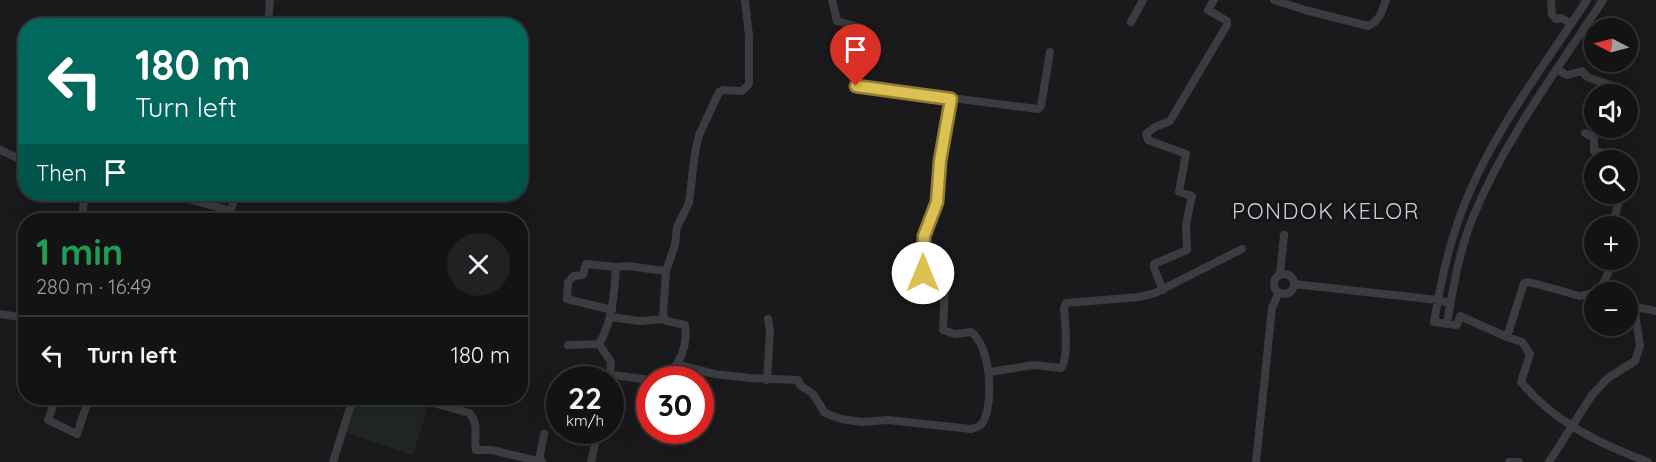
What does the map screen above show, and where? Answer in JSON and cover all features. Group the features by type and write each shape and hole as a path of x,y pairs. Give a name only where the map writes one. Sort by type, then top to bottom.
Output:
{"street":[{"path":"269,18 270,0"},
{"path":"665,319 663,316 666,270 675,245 677,227 688,203 699,135 719,92 746,90 749,84 749,36 745,0"},
{"path":"832,0 837,21 862,28 856,86 1039,108 1050,52"},
{"path":"1131,22 1143,0"},
{"path":"1162,290 1154,264 1187,250 1185,225 1192,197 1179,192 1186,154 1148,140 1146,134 1155,127 1170,121 1227,25 1227,21 1208,10 1214,0"},
{"path":"1274,0 1368,26 1379,18 1386,0"},
{"path":"1551,0 1552,15 1556,19 1562,18 1572,24"},
{"path":"1447,324 1459,260 1473,218 1498,164 1516,132 1600,3 1588,0 1505,126 1486,159 1457,224 1446,257 1434,322 1447,324 1456,325 1460,315 1522,342 1530,352 1522,383 1545,408 1573,428 1614,449 1648,462"},
{"path":"1557,70 1567,75 1581,71 1587,77 1607,84"},
{"path":"666,270 586,264 583,275 574,276 568,282 567,299 640,321 665,319 685,326 685,342 678,365 716,374 766,380 798,380 800,385 813,394 825,413 841,419 862,422 888,420 971,429 978,427 983,421 987,408 989,372 983,348 974,334 968,332 956,334 944,330 945,286 925,274 923,270 924,236 937,202 942,150 951,99"},
{"path":"0,150 18,158"},
{"path":"1486,159 1498,164"},
{"path":"194,201 231,212 233,201"},
{"path":"1280,275 1284,235"},
{"path":"989,372 1034,365 1061,369 1065,356 1064,308 1066,303 1139,297 1162,290 1242,249"},
{"path":"599,344 608,326 611,313 616,267"},
{"path":"1286,274 1292,278 1294,284 1285,294 1274,287 1275,280 1280,275 1286,274"},
{"path":"1507,337 1524,283 1529,282 1584,295"},
{"path":"1294,284 1450,303"},
{"path":"1256,462 1272,308 1279,292"},
{"path":"1638,308 1656,311"},
{"path":"0,314 18,317"},
{"path":"766,380 770,332 768,319"},
{"path":"1549,462 1573,428 1592,395 1608,378 1635,361 1640,346 1638,333"},
{"path":"568,345 599,344"},
{"path":"599,344 610,362 610,366"},
{"path":"53,405 48,420 77,434 87,405"},
{"path":"333,462 351,405"},
{"path":"441,405 469,413 474,417 476,450 492,450 541,461 544,434"},
{"path":"591,462 595,444"},
{"path":"1509,462 1518,462"}],"shaded area":[{"path":"352,405 421,405 428,407 413,455 344,432"}],"district":[{"name":"PONDOK KELOR","path":"1326,211"}],"route":[{"path":"856,86 951,99 940,161 937,202 924,236 923,273"}]}
